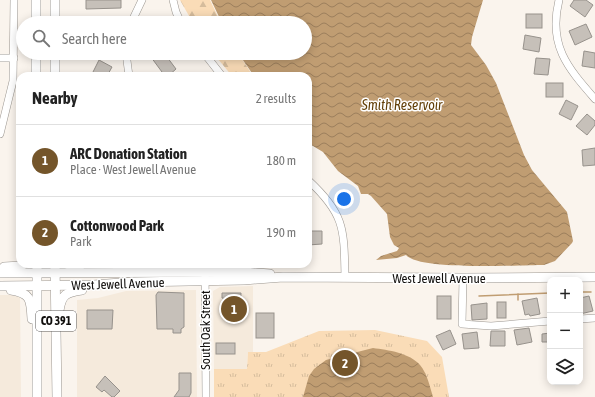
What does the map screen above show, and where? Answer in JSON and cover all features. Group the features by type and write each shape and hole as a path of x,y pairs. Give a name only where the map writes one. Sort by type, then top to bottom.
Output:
{"main road":[{"path":"36,0 36,16"},
{"path":"55,0 55,16"},
{"path":"36,60 36,72"},
{"path":"55,60 55,72"},
{"path":"0,268 16,266"},
{"name":"West Jewell Avenue","path":"0,273 37,268 55,268 84,272 249,273 283,277 595,278"},
{"name":"CO 391","path":"37,268 37,397"},
{"name":"CO 391","path":"55,268 57,397"},
{"path":"76,268 84,272"},
{"name":"West Jewell Avenue","path":"0,287 125,283 205,273"},
{"path":"56,356 59,309 64,296 72,292 109,287 125,283"},
{"path":"0,287 25,293 28,297 32,310 32,349 37,357"}],"street":[{"path":"0,134 13,81 14,0"},
{"path":"134,16 142,0"},
{"path":"174,0 178,16"},
{"path":"559,0 556,26 557,39 562,53 570,69 595,99"},
{"path":"0,58 14,58"},
{"path":"127,60 128,72"},
{"path":"209,60 219,72"},
{"path":"312,184 329,201 339,218 344,245 346,277"},
{"name":"South Oak Street","path":"205,273 206,397"},
{"path":"463,278 462,324 491,326 547,321"},
{"path":"583,319 595,318"}],"shaded area":[{"path":"253,286 253,352 248,352 247,369 214,369 213,291 220,287"},
{"path":"196,290 197,397 77,397 77,300 98,298 126,291"},
{"path":"0,295 20,297 21,397 0,397"}],"green space":[{"path":"180,0 210,0 218,16 189,16"},
{"path":"219,60 243,60 250,72 229,72"},
{"path":"375,330 427,341 442,357 449,397 214,397 214,369 247,369 248,352 266,352 319,331"}],"water":[{"name":"Smith Reservoir","path":"211,0 483,0 471,45 486,65 496,83 524,155 532,170 567,212 573,241 572,243 555,261 544,265 449,265 415,260 406,255 397,258 376,260 381,256 397,251 399,248 394,245 390,237 387,214 371,196 368,194 361,194 358,186 338,171 323,152 312,145 312,72 251,72 243,60 312,60 312,16 219,16"},
{"path":"373,348 405,355 416,361 425,372 433,397 303,397 309,376 314,369 326,360"}],"building":[{"path":"86,0 121,0 121,8 86,9"},
{"path":"574,0 586,0 593,5 585,17 570,6"},
{"path":"526,14 542,14 542,28 526,28"},
{"path":"586,24 592,37 575,45 569,31"},
{"path":"525,35 541,38 539,52 523,49"},
{"path":"584,51 595,53 595,68 582,66"},
{"path":"536,58 550,59 548,75 534,74"},
{"path":"99,60 112,67 109,72 93,72"},
{"path":"153,60 169,60 176,69 173,72 162,72"},
{"path":"546,83 563,83 563,97 546,97"},
{"path":"566,100 578,106 571,120 559,114"},
{"path":"587,114 595,121 595,125 587,135 576,126"},
{"path":"595,148 595,165 583,166 582,150"},
{"path":"312,231 322,231 322,244 312,245"},
{"path":"158,292 184,293 184,327 181,329 181,333 173,333 173,329 157,329 156,295"},
{"path":"222,293 241,293 240,313 227,313 227,299 222,298"},
{"path":"437,296 451,296 451,319 437,319"},
{"path":"589,296 593,311 583,313 583,297"},
{"path":"537,298 540,314 530,316 529,314 525,315 522,301"},
{"path":"497,302 506,302 506,318 497,318"},
{"path":"487,303 487,319 472,320 471,305"},
{"path":"87,310 113,310 112,329 87,329"},
{"path":"256,313 274,313 274,338 256,338"},
{"path":"529,328 532,342 517,345 514,330"},
{"path":"450,330 456,344 443,350 436,336"},
{"path":"491,331 505,331 505,346 490,346"},
{"path":"477,332 479,348 464,349 462,334"},
{"path":"547,333 547,342 542,342 542,334"},
{"path":"216,343 235,343 235,354 216,354"},
{"path":"179,373 191,373 191,393 189,397 174,397 179,390"},
{"path":"105,376 120,391 114,397 104,390 102,392 96,387"}],"waterway":[{"path":"583,292 591,292"},
{"path":"479,296 547,293"},
{"path":"518,294 518,300"}],"place":[{"name":"ARC Donation Station","path":"234,309"},
{"name":"Cottonwood Park","path":"345,363"}]}
